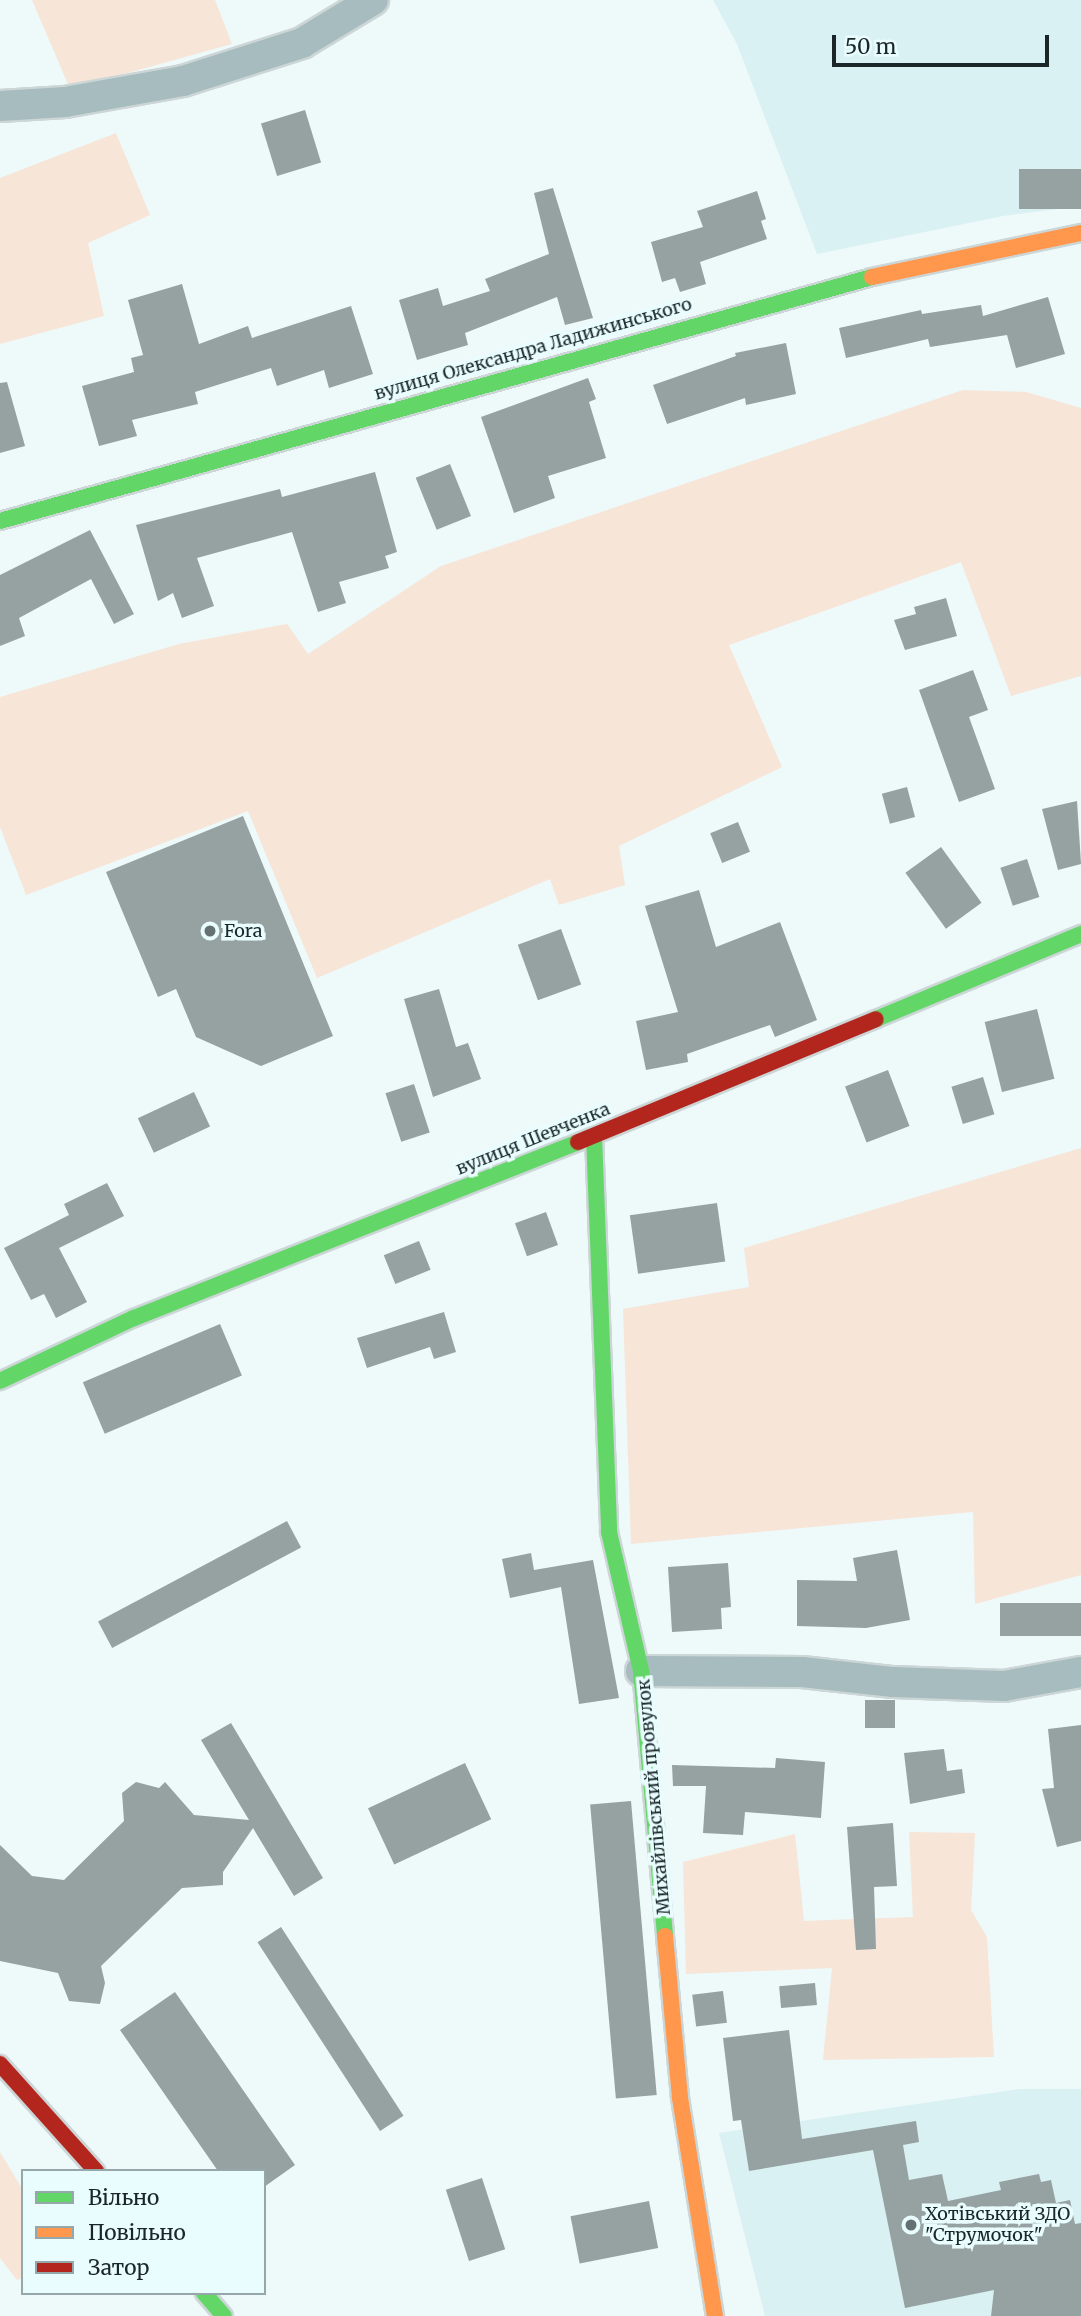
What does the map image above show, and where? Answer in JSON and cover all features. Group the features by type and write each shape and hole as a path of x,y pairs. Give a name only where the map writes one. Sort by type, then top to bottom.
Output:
{"street":[{"path":"0,106 65,102 183,81 302,43 373,0"},
{"name":"вулиця Олександра Ладижинського","path":"0,521 836,284 1081,233"},
{"name":"вулиця Шевченка","path":"0,1381 134,1318 594,1136 1081,934"},
{"path":"594,1136 609,1532 641,1671"},
{"name":"Михайлівський провулок","path":"715,2316 680,2098 641,1671 802,1672 893,1682 1004,1686 1081,1672"},
{"path":"0,2064 94,2169"},
{"path":"206,2295 224,2316"}],"shaded area":[{"path":"32,0 215,0 232,44 70,89"},
{"path":"713,0 1081,0 1081,206 1003,216 817,254 737,44"},
{"path":"116,133 150,215 88,243 104,316 0,344 0,178"},
{"path":"963,390 1026,392 1081,408 1081,676 1011,696 961,562 729,645 782,767 619,846 625,885 559,905 550,879 317,978 248,811 26,895 0,827 0,697 179,644 287,624 308,654 441,566"},
{"path":"1081,1148 1081,1575 975,1604 973,1512 631,1544 623,1309 749,1287 744,1248"},
{"path":"909,1832 975,1833 971,1910 987,1937 994,2057 823,2060 832,1968 686,1974 683,1862 795,1834 804,1921 913,1917"},
{"name":"Хотівський ЗДО \"Струмочок\"","path":"1019,2089 1081,2089 1081,2316 765,2316 719,2133"},
{"path":"0,2152 21,2187 21,2279 17,2280 0,2258"}],"building":[{"path":"305,110 321,163 277,176 261,123"},
{"path":"1019,169 1081,169 1081,209 1019,209"},
{"path":"553,188 593,318 565,325 557,297 465,333 468,345 417,360 399,300 438,288 443,306 490,291 485,279 549,254 534,193"},
{"path":"757,191 766,219 761,221 767,239 700,262 706,284 680,292 675,278 662,282 651,242 703,227 697,211"},
{"path":"182,284 199,344 248,326 252,338 351,306 373,374 329,388 324,370 277,386 271,368 195,392 198,404 132,420 137,436 99,446 82,386 134,372 131,358 143,355 128,300"},
{"path":"1048,297 1065,354 1016,368 1007,335 930,347 928,339 846,358 839,328 921,310 922,314 981,305 983,316"},
{"path":"786,343 796,394 746,405 745,398 667,424 653,385 736,356 735,353"},
{"path":"588,378 596,399 589,402 606,458 548,476 555,498 514,513 481,417"},
{"path":"7,382 25,446 0,453 0,383"},
{"path":"450,464 471,516 437,530 416,478"},
{"path":"375,472 397,552 385,556 389,568 339,582 346,603 318,612 292,532 197,558 214,606 182,618 173,593 158,601 136,525 280,489 282,497"},
{"path":"90,530 134,614 114,624 91,579 19,618 25,636 0,646 0,575"},
{"path":"946,598 957,636 905,650 894,620 916,614 914,607"},
{"path":"973,670 988,710 969,717 995,789 959,802 919,690"},
{"path":"907,787 915,817 890,824 882,794"},
{"path":"1077,801 1081,864 1058,870 1042,809"},
{"name":"Fora","path":"243,816 333,1036 261,1066 196,1037 176,989 158,997 106,872"},
{"path":"738,822 750,852 722,863 710,833"},
{"path":"941,847 982,903 946,929 905,873"},
{"path":"1027,859 1039,897 1013,906 1000,868"},
{"path":"699,890 716,947 780,922 817,1020 775,1037 770,1025 687,1054 688,1062 646,1070 636,1021 678,1012 645,906"},
{"path":"561,929 581,984 538,1000 518,945"},
{"path":"439,989 456,1047 468,1043 481,1079 433,1097 404,999"},
{"path":"1037,1009 1054,1079 1002,1092 985,1022"},
{"path":"888,1070 910,1126 867,1142 845,1086"},
{"path":"983,1077 994,1114 963,1124 951,1087"},
{"path":"414,1084 430,1133 401,1142 385,1093"},
{"path":"194,1092 210,1126 154,1153 138,1118"},
{"path":"107,1183 124,1216 59,1248 87,1302 56,1318 44,1294 31,1300 4,1248 69,1215 64,1204"},
{"path":"717,1203 725,1261 638,1274 630,1215"},
{"path":"546,1212 558,1245 527,1256 515,1223"},
{"path":"419,1241 431,1270 395,1284 384,1255"},
{"path":"444,1312 456,1352 434,1359 430,1347 367,1368 357,1338"},
{"path":"220,1324 242,1376 105,1434 83,1382"},
{"path":"287,1521 301,1547 112,1648 98,1621"},
{"path":"897,1550 910,1620 866,1628 797,1626 797,1580 857,1581 853,1558"},
{"path":"531,1553 534,1570 593,1560 619,1698 579,1704 561,1587 510,1598 502,1559"},
{"path":"728,1563 731,1607 721,1608 722,1629 672,1632 668,1567"},
{"path":"1000,1603 1081,1603 1081,1636 1000,1636"},
{"path":"865,1700 895,1700 895,1728 865,1728"},
{"path":"231,1723 323,1878 294,1896 253,1828 223,1872 223,1885 182,1888 101,1966 105,1983 100,2004 69,2001 58,1973 0,1961 0,1845 32,1876 64,1880 124,1821 122,1793 136,1782 159,1788 165,1782 194,1815 249,1820 201,1740"},
{"path":"1081,1725 1081,1841 1057,1847 1042,1789 1054,1788 1048,1729"},
{"path":"944,1749 947,1771 962,1769 965,1793 910,1804 904,1753"},
{"path":"776,1758 825,1762 821,1818 745,1812 743,1835 703,1833 706,1786 673,1786 672,1765 775,1768"},
{"path":"465,1763 491,1819 394,1864 368,1808"},
{"path":"631,1801 657,2095 616,2098 590,1805"},
{"path":"893,1823 897,1886 874,1887 876,1949 856,1950 847,1827"},
{"path":"281,1927 404,2116 380,2131 258,1942"},
{"path":"815,1983 817,2005 781,2008 779,1986"},
{"path":"723,1991 727,2023 696,2027 692,1995"},
{"path":"175,1992 295,2165 266,2186 266,2169 217,2169 120,2030"},
{"path":"789,2030 802,2139 916,2121 919,2142 903,2145 909,2180 942,2174 948,2201 1001,2190 999,2182 1039,2174 1041,2182 1051,2180 1056,2203 1070,2200 1075,2224 1081,2223 1081,2316 991,2316 994,2290 905,2308 873,2150 749,2171 741,2120 733,2121 723,2038"},
{"path":"482,2178 505,2249 469,2261 446,2190"},
{"path":"649,2201 658,2248 580,2263 570,2216"}],"traffic: fast":[{"path":"0,521 872,277"},
{"path":"876,1019 1081,934"},
{"path":"594,1136 609,1532 641,1671 665,1936"},
{"path":"0,1381 134,1318 578,1142"},
{"path":"206,2295 224,2316"}],"traffic: slow":[{"path":"872,277 1081,233"},
{"path":"665,1936 680,2098 715,2316"}],"traffic: jam":[{"path":"578,1142 876,1019"},
{"path":"0,2064 94,2169"}],"place":[{"name":"Fora","path":"210,931"},
{"name":"Хотівський ЗДО \"Струмочок\"","path":"911,2225"}]}
